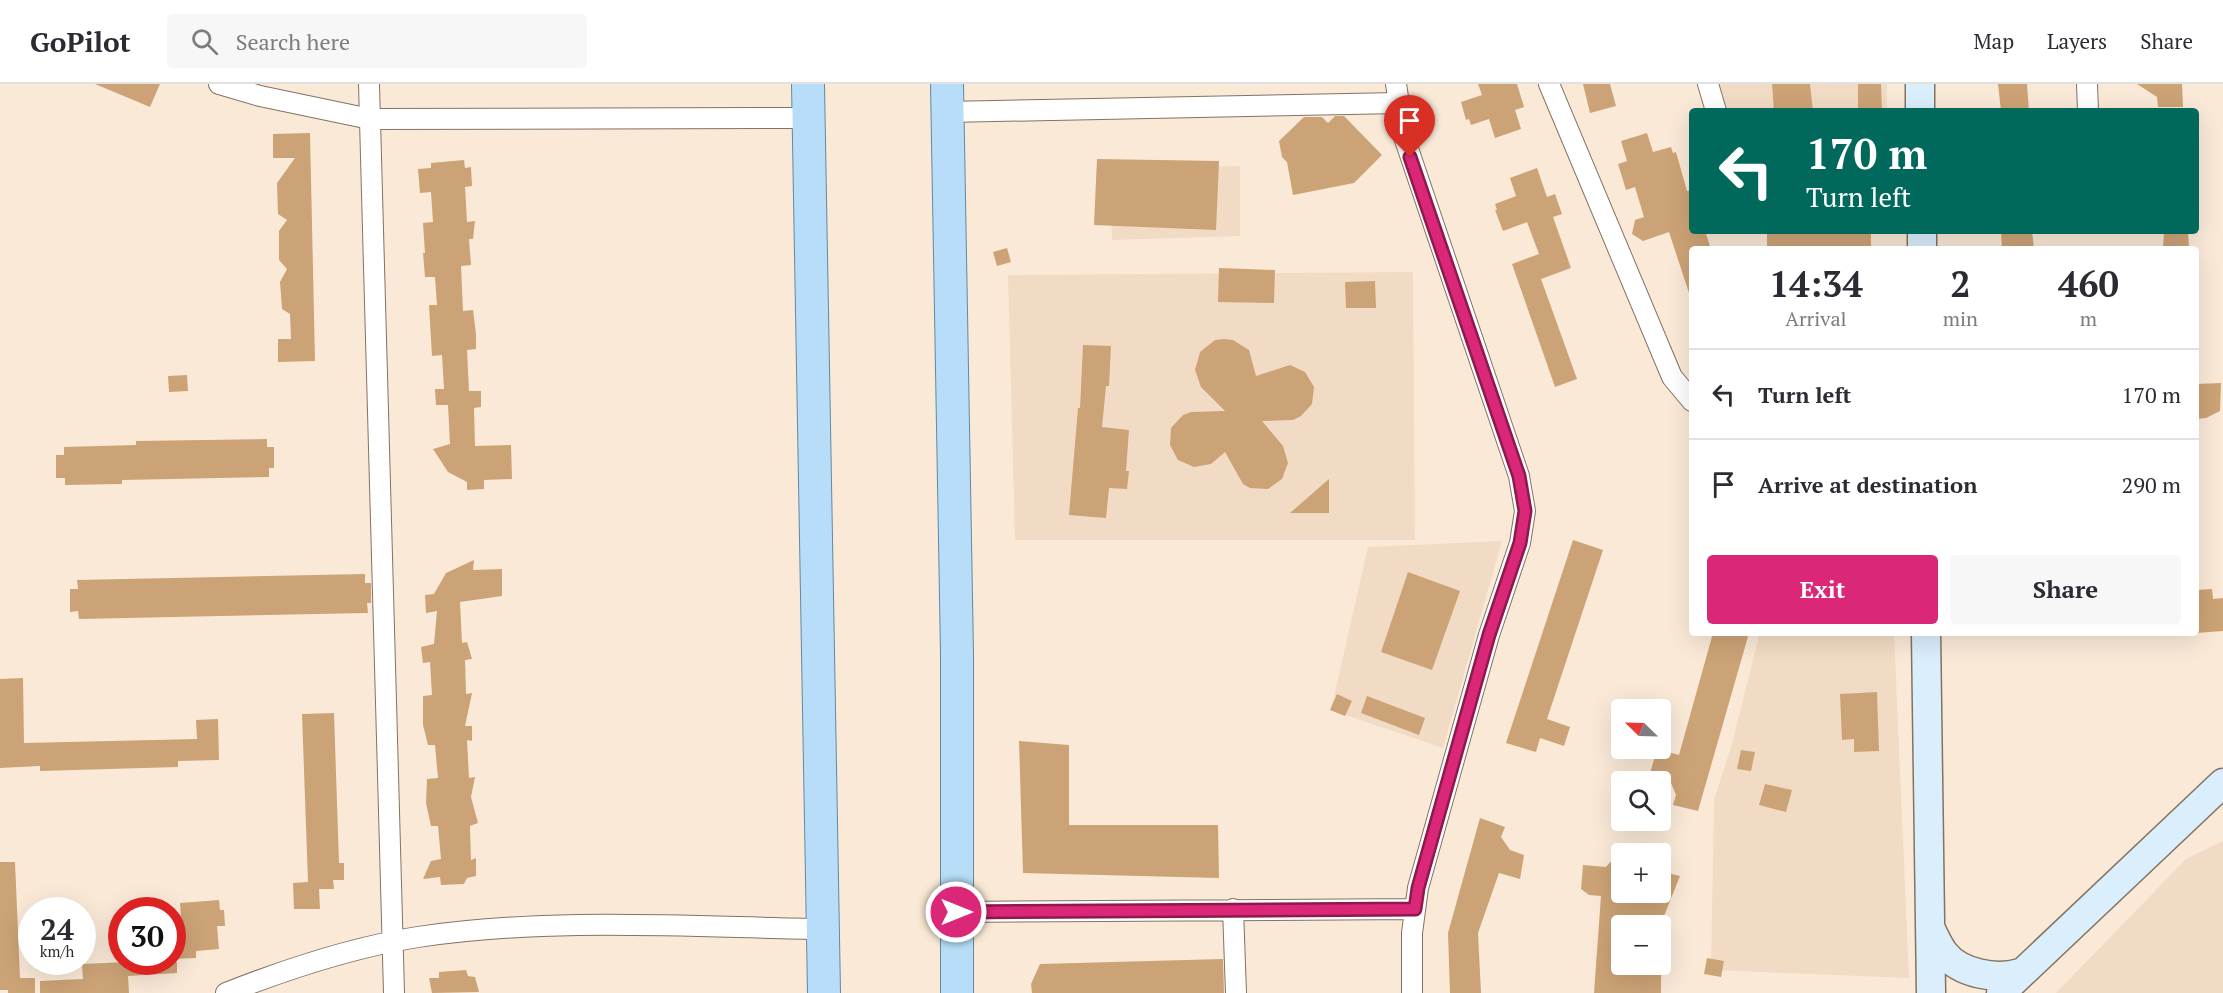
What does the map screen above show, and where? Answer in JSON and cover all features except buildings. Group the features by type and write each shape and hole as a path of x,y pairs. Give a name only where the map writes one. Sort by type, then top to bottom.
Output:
{"main road":[{"path":"808,84 824,993"},
{"path":"947,98 957,654 957,993"}],"street":[{"path":"369,84 394,993"},
{"path":"1549,84 1672,377 1689,397"},
{"path":"1708,84 1715,108"},
{"path":"1920,84 1920,108"},
{"path":"2087,84 2088,108"},
{"path":"232,86 370,118 808,118"},
{"path":"947,98 1397,94 1404,137 1419,187 1519,476 1525,511 1520,543 1485,647 1418,888 1412,933 1412,993"},
{"path":"1926,636 1931,993"},
{"path":"1929,927 1945,955 1967,969 1990,977 2005,977 2010,983 2223,783"},
{"path":"1233,909 1236,993"},
{"path":"956,912 1415,909"},
{"path":"226,993 274,975 418,937 504,928 616,923 823,929"}],"shaded area":[{"path":"1717,84 1887,84 1887,108 1719,108"},
{"path":"1240,166 1240,236 1112,240 1110,170"},
{"path":"1413,272 1415,540 1015,540 1008,275"},
{"path":"1502,541 1443,748 1331,710 1368,547"},
{"path":"1759,636 1894,636 1909,978 1711,970 1714,800 1732,744"},
{"path":"2223,841 2223,993 2056,993 2186,859"}],"route":[{"path":"956,912 1415,909 1418,888 1489,635 1520,543 1525,511 1519,476 1410,157"}]}
